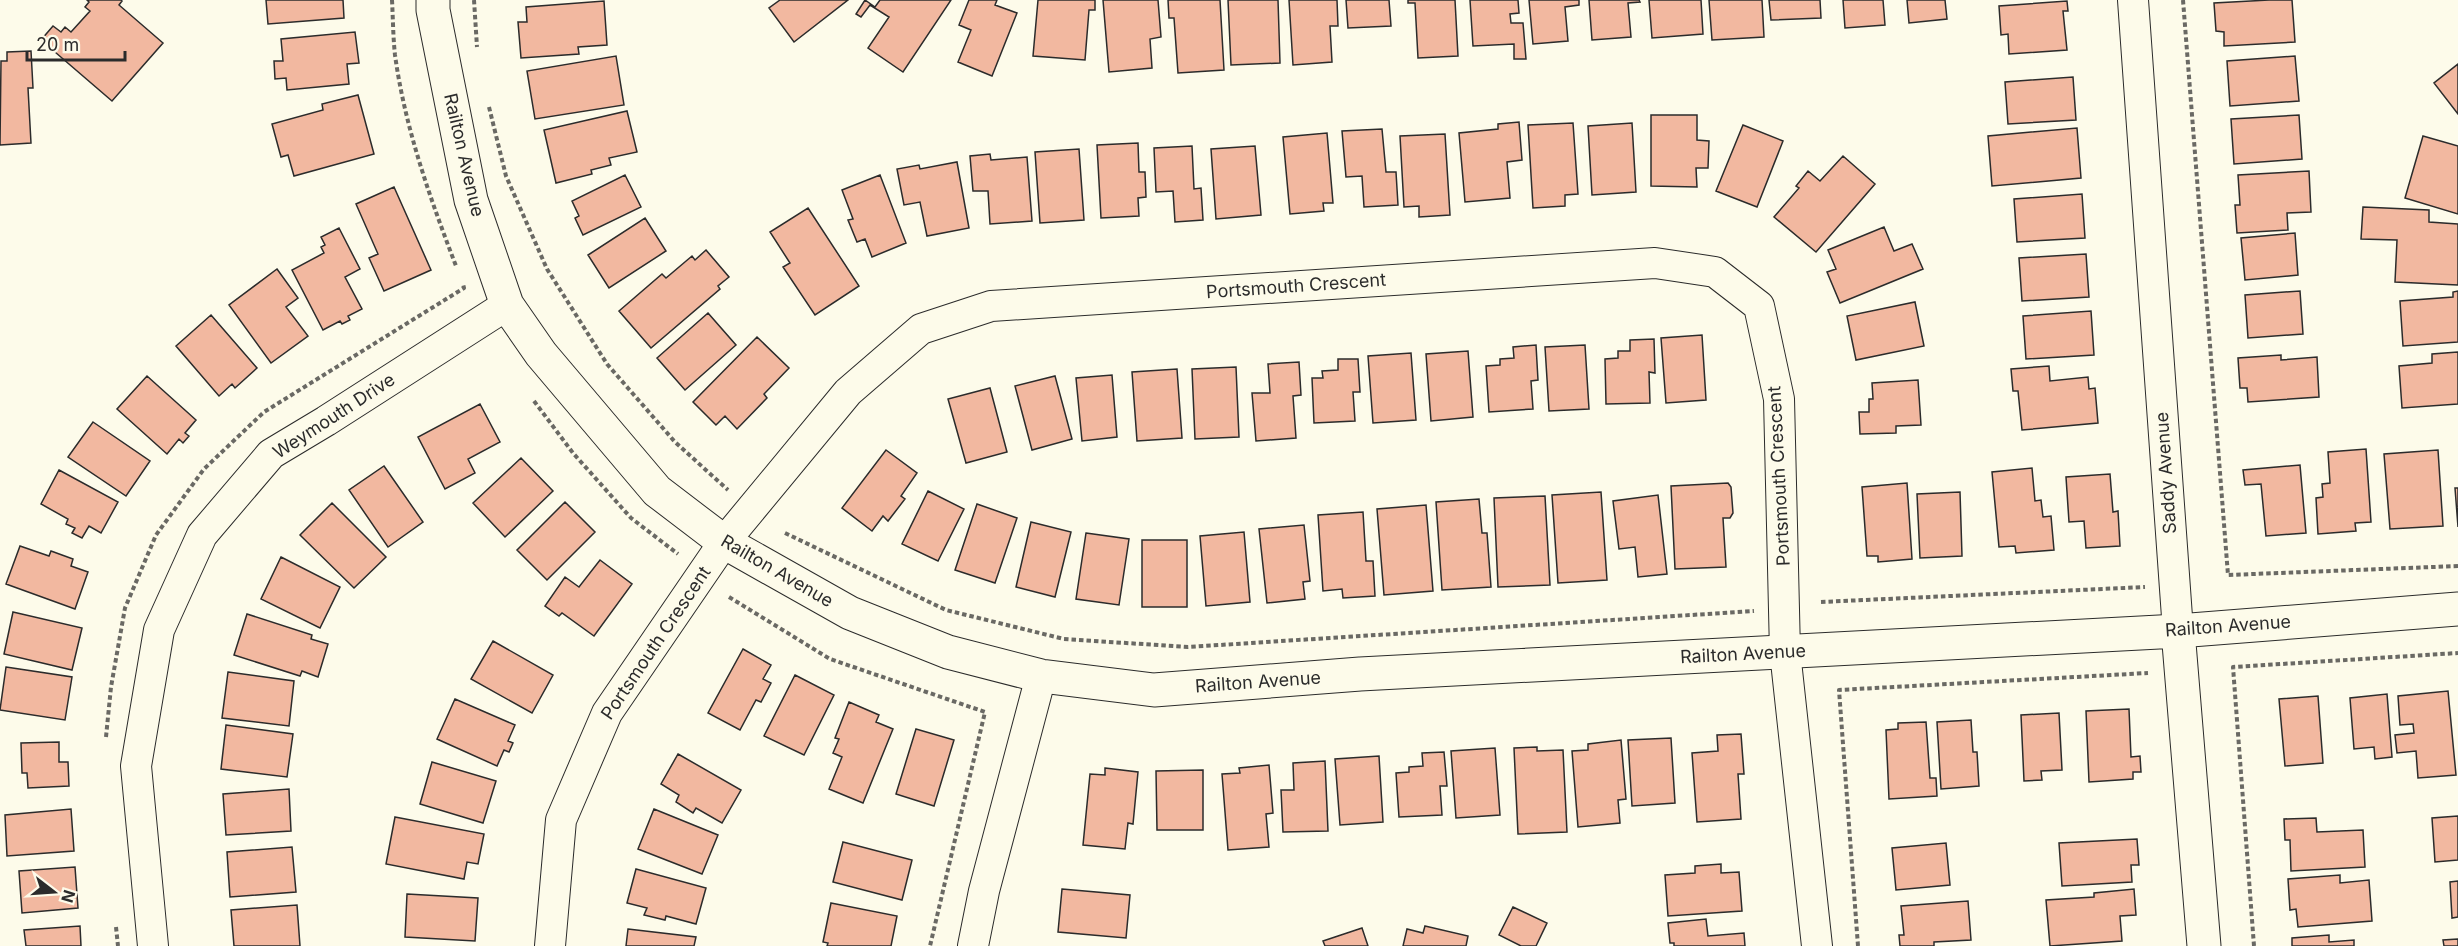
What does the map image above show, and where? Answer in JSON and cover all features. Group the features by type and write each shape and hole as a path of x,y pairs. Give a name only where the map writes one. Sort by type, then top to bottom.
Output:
{"street":[{"name":"Railton Avenue","path":"433,0 432,10 471,200 507,305 541,354 657,491 724,542 850,614 948,652 1041,676 1154,690 1372,674 2178,631 2458,609"},
{"name":"Saddy Avenue","path":"2133,0 2178,631 2204,946"},
{"name":"Portsmouth Crescent","path":"550,946 561,820 607,713 724,542 848,392 921,329 991,306 1655,263 1715,272 1759,306 1779,399 1785,652 1817,946"},
{"name":"Weymouth Drive","path":"153,946 136,766 159,630 202,536 271,454 507,305"},
{"path":"974,946 984,891 1041,676"}],"path":[{"path":"474,0 477,50"},
{"path":"2183,0 2228,575 2458,566"},
{"path":"489,107 506,176 547,269 607,364 675,442 730,491"},
{"path":"784,533 946,610 1064,639 1188,647 1758,610"},
{"path":"1821,602 2146,586"},
{"path":"729,597 830,659 985,712 930,946"},
{"path":"2254,946 2233,667 2458,653"},
{"path":"1858,946 1839,690 2151,673"}],"building":[{"path":"87,0 121,0 119,5 163,43 112,101 41,40 53,26 61,32 65,27 71,32 90,11 85,7 89,2"},
{"path":"266,0 343,0 344,18 268,24"},
{"path":"780,0 848,0 794,42 769,8"},
{"path":"865,0 875,7 880,0 951,0 903,72 868,48 889,17 870,5 861,17 856,14"},
{"path":"969,0 997,0 995,5 1017,13 992,76 958,62 971,30 959,25"},
{"path":"1038,0 1095,0 1095,10 1089,10 1085,60 1033,56"},
{"path":"1103,0 1158,0 1161,37 1150,39 1152,68 1109,72"},
{"path":"1168,0 1220,0 1224,70 1178,73 1174,18 1169,18"},
{"path":"1228,0 1278,0 1280,63 1231,65"},
{"path":"1289,0 1337,0 1338,26 1330,26 1332,62 1293,65"},
{"path":"1346,0 1389,0 1391,26 1348,28"},
{"path":"1408,0 1455,0 1458,56 1418,58 1415,3 1408,3"},
{"path":"1470,0 1518,0 1519,13 1510,14 1511,23 1523,23 1526,59 1514,59 1514,44 1473,46"},
{"path":"1529,0 1579,0 1579,5 1565,7 1568,41 1533,44"},
{"path":"1589,0 1639,0 1640,2 1628,3 1631,37 1592,40"},
{"path":"1649,0 1701,0 1703,34 1652,38"},
{"path":"1709,0 1762,0 1764,37 1712,40"},
{"path":"1769,0 1820,0 1821,18 1771,20"},
{"path":"1843,0 1883,0 1885,25 1845,28"},
{"path":"1907,0 1945,0 1947,19 1909,23"},
{"path":"2292,0 2295,42 2224,46 2224,32 2216,31 2214,3"},
{"path":"604,1 607,45 578,47 579,54 521,58 518,22 527,22 526,7"},
{"path":"2067,1 2068,11 2063,11 2067,50 2009,54 2008,34 2001,35 1999,6"},
{"path":"355,32 359,63 347,64 349,84 287,90 286,78 275,79 274,61 283,61 281,39"},
{"path":"31,51 33,88 28,88 31,143 0,145 1,61 7,61 7,52"},
{"path":"616,56 624,105 535,119 527,71"},
{"path":"2295,56 2299,101 2230,106 2227,61"},
{"path":"2458,64 2458,114 2434,83"},
{"path":"2073,77 2076,120 2008,124 2005,82"},
{"path":"358,95 374,154 294,176 288,155 281,157 272,124 323,110 322,104"},
{"path":"627,111 637,152 609,158 611,165 591,170 592,174 556,183 544,130"},
{"path":"1651,115 1697,115 1697,140 1709,141 1708,168 1696,168 1697,187 1651,186"},
{"path":"2299,115 2302,159 2234,164 2231,119"},
{"path":"1519,122 1522,160 1507,162 1510,198 1465,202 1459,133 1498,129 1498,124"},
{"path":"1573,123 1578,194 1565,195 1565,206 1533,208 1528,125"},
{"path":"1632,123 1636,192 1592,195 1588,126"},
{"path":"1743,125 1783,141 1757,207 1716,191"},
{"path":"2077,128 2081,178 1992,186 1988,136"},
{"path":"1382,129 1386,172 1396,172 1398,205 1364,207 1362,176 1346,177 1342,131"},
{"path":"1327,133 1333,203 1323,203 1324,211 1290,214 1283,137"},
{"path":"1445,134 1450,215 1419,217 1419,206 1404,207 1400,136"},
{"path":"2423,136 2458,146 2458,214 2405,198"},
{"path":"1138,143 1139,172 1145,172 1146,197 1138,198 1139,216 1101,218 1097,145"},
{"path":"1192,146 1194,189 1201,188 1203,220 1175,222 1173,191 1156,192 1154,148"},
{"path":"1255,146 1261,215 1216,219 1211,149"},
{"path":"1079,149 1084,220 1040,223 1035,152"},
{"path":"990,154 991,160 1027,157 1032,221 990,224 988,191 973,191 970,156"},
{"path":"1843,156 1875,184 1816,252 1774,217 1799,188 1796,186 1808,171 1820,181"},
{"path":"957,162 969,228 927,236 920,202 904,205 897,169 919,165 920,169"},
{"path":"2309,171 2311,212 2287,213 2288,230 2237,233 2235,205 2240,205 2238,175"},
{"path":"625,175 641,207 583,235 575,218 579,216 572,201"},
{"path":"880,175 906,243 872,257 865,239 857,242 848,220 853,219 842,190"},
{"path":"394,187 431,270 384,291 369,258 378,254 356,204"},
{"path":"2082,194 2085,238 2017,242 2014,199"},
{"path":"2363,207 2429,210 2429,222 2458,224 2458,285 2395,282 2397,240 2361,239"},
{"path":"808,208 859,286 815,315 783,267 790,263 770,232"},
{"path":"645,218 666,251 609,288 588,255"},
{"path":"1884,227 1894,251 1912,244 1923,269 1840,303 1827,272 1836,269 1828,250"},
{"path":"339,228 360,269 345,277 362,309 348,316 350,320 342,324 340,321 323,330 292,270 324,253 321,247 325,245 321,237"},
{"path":"2295,233 2298,275 2245,280 2241,238"},
{"path":"706,250 729,277 718,286 720,289 651,348 619,311 662,274 666,278 692,256 695,260"},
{"path":"2086,254 2089,297 2022,301 2019,258"},
{"path":"277,269 298,298 286,307 308,336 271,363 229,305"},
{"path":"2300,291 2303,334 2248,338 2245,295"},
{"path":"2458,291 2458,342 2403,346 2400,301 2453,297 2453,292"},
{"path":"1915,302 1924,346 1856,360 1847,316"},
{"path":"2091,311 2094,355 2026,359 2023,316"},
{"path":"708,313 736,345 685,390 657,358"},
{"path":"211,315 257,368 235,388 232,384 219,396 176,346"},
{"path":"1702,335 1706,400 1666,403 1661,338"},
{"path":"757,337 789,368 764,394 767,398 737,429 725,416 716,425 693,402"},
{"path":"1654,339 1655,373 1649,372 1650,403 1606,404 1605,359 1618,358 1618,351 1630,351 1630,340"},
{"path":"1536,345 1538,380 1531,381 1533,409 1489,412 1486,366 1500,365 1500,359 1514,358 1513,347"},
{"path":"1585,345 1589,409 1549,411 1545,347"},
{"path":"1468,351 1473,417 1431,421 1426,354"},
{"path":"2458,352 2458,404 2402,408 2399,366 2432,363 2432,354"},
{"path":"1411,353 1416,420 1373,423 1368,356"},
{"path":"2281,355 2281,360 2317,357 2319,397 2248,402 2247,388 2240,388 2238,358"},
{"path":"1338,359 1358,359 1360,392 1353,392 1355,421 1314,423 1312,378 1323,378 1322,371 1338,370"},
{"path":"1299,362 1301,395 1293,396 1296,438 1256,441 1252,393 1270,393 1268,364"},
{"path":"2049,366 2050,381 2088,377 2089,389 2095,388 2098,423 2022,430 2018,391 2013,391 2011,369"},
{"path":"1236,367 1239,437 1195,439 1192,369"},
{"path":"1177,369 1182,438 1137,441 1132,372"},
{"path":"1112,375 1117,437 1082,441 1076,378"},
{"path":"147,376 196,420 185,433 189,436 183,443 179,439 167,454 117,409"},
{"path":"1055,376 1072,439 1032,450 1015,386"},
{"path":"1918,380 1921,425 1896,426 1896,433 1860,434 1859,412 1869,412 1869,399 1873,399 1872,383"},
{"path":"990,388 1007,452 966,463 948,399"},
{"path":"480,404 500,442 468,459 475,473 445,489 418,437"},
{"path":"93,422 150,461 126,496 68,457"},
{"path":"2366,449 2371,522 2355,523 2356,531 2318,534 2316,498 2323,497 2322,484 2330,483 2328,452"},
{"path":"886,450 917,473 901,496 905,499 888,521 883,516 872,531 842,508"},
{"path":"2438,450 2443,526 2390,529 2384,454"},
{"path":"521,458 553,491 505,537 473,503"},
{"path":"2300,465 2306,533 2266,536 2261,484 2245,485 2243,470"},
{"path":"384,466 423,522 388,547 349,490"},
{"path":"2032,468 2035,501 2041,500 2043,517 2051,516 2054,550 2016,553 2015,546 1999,547 1992,472"},
{"path":"59,470 118,502 101,533 89,526 82,538 72,533 75,528 66,524 68,519 41,504"},
{"path":"2110,474 2113,512 2118,511 2120,546 2086,548 2084,521 2069,522 2066,477"},
{"path":"1728,483 1731,487 1733,513 1730,518 1723,518 1726,567 1675,569 1671,486"},
{"path":"1907,483 1912,559 1878,562 1878,556 1867,556 1862,487"},
{"path":"2455,488 2458,488 2458,527"},
{"path":"928,491 964,509 938,561 902,544"},
{"path":"1601,492 1607,580 1558,583 1552,495"},
{"path":"1960,492 1962,556 1920,558 1917,494"},
{"path":"1658,495 1667,574 1638,577 1635,547 1619,549 1613,501"},
{"path":"1545,496 1550,585 1498,587 1494,498"},
{"path":"1479,499 1482,533 1487,533 1491,587 1442,590 1436,502"},
{"path":"565,502 595,532 547,580 517,550"},
{"path":"332,503 386,557 354,588 300,535"},
{"path":"977,504 1017,518 995,583 955,570"},
{"path":"1426,505 1433,591 1384,595 1377,509"},
{"path":"1363,512 1366,561 1373,561 1375,596 1343,598 1342,589 1323,591 1318,515"},
{"path":"1031,522 1071,532 1055,597 1016,587"},
{"path":"1304,525 1310,581 1303,582 1305,599 1267,603 1259,529"},
{"path":"1244,532 1250,602 1206,606 1200,536"},
{"path":"1086,533 1129,539 1119,605 1076,599"},
{"path":"1142,540 1187,540 1187,607 1142,607"},
{"path":"20,546 49,556 51,551 73,559 71,566 88,572 75,609 6,584"},
{"path":"281,557 340,587 320,628 261,599"},
{"path":"600,560 632,584 594,636 562,613 559,616 545,606 565,577 579,587"},
{"path":"13,612 82,628 72,670 4,654"},
{"path":"247,614 312,635 311,639 328,644 318,677 302,671 300,676 234,655"},
{"path":"493,641 553,675 532,713 471,679"},
{"path":"743,649 771,665 763,679 771,683 761,702 756,700 740,730 708,713"},
{"path":"6,667 72,677 65,720 0,710"},
{"path":"228,672 294,681 289,726 222,718"},
{"path":"795,675 834,695 804,755 764,736"},
{"path":"2448,691 2456,775 2418,778 2416,751 2397,753 2395,735 2414,733 2413,724 2400,725 2398,696"},
{"path":"2387,694 2392,757 2375,759 2374,747 2354,749 2350,698"},
{"path":"2318,696 2323,763 2285,766 2279,699"},
{"path":"455,699 515,725 508,741 513,743 509,752 504,750 497,766 437,739"},
{"path":"849,702 879,715 876,722 893,729 863,803 829,789 842,757 833,753 839,739 835,738"},
{"path":"2129,709 2131,757 2140,756 2141,772 2133,772 2133,779 2089,782 2086,711"},
{"path":"2059,713 2062,770 2041,771 2042,780 2024,781 2021,715"},
{"path":"1971,720 1973,752 1977,752 1979,786 1941,789 1937,722"},
{"path":"1926,722 1930,778 1936,778 1937,796 1889,799 1886,730 1898,729 1898,723"},
{"path":"226,725 293,734 287,777 221,769"},
{"path":"916,729 954,740 934,806 896,794"},
{"path":"1741,734 1744,774 1738,774 1741,819 1697,822 1692,753 1718,751 1717,735"},
{"path":"1671,738 1675,803 1632,806 1628,740"},
{"path":"1621,740 1626,799 1618,800 1620,823 1578,827 1572,751 1588,750 1588,744"},
{"path":"59,742 59,762 68,762 69,786 28,788 27,773 22,773 21,743"},
{"path":"1537,747 1537,751 1563,750 1567,832 1518,834 1514,748"},
{"path":"1495,748 1500,815 1456,818 1451,751"},
{"path":"1444,752 1447,786 1440,786 1442,815 1399,817 1396,773 1409,772 1409,767 1423,766 1422,753"},
{"path":"678,754 741,790 722,823 696,808 693,813 676,802 679,795 661,784"},
{"path":"1379,756 1383,822 1340,825 1335,759"},
{"path":"1325,761 1328,831 1283,832 1281,790 1294,790 1293,763"},
{"path":"432,762 496,781 483,823 420,804"},
{"path":"1269,765 1273,813 1266,814 1269,847 1228,850 1222,774 1240,773 1239,768"},
{"path":"1105,768 1138,772 1133,824 1128,823 1125,849 1083,845 1090,774 1105,775"},
{"path":"1203,770 1203,830 1157,830 1156,771"},
{"path":"289,789 291,831 226,835 223,794"},
{"path":"71,809 74,851 7,856 5,815"},
{"path":"654,809 718,835 702,874 638,849"},
{"path":"2458,816 2458,860 2435,862 2432,818"},
{"path":"395,817 484,834 478,864 467,862 464,879 386,864"},
{"path":"2316,818 2317,832 2363,830 2365,867 2291,871 2290,840 2285,840 2284,819"},
{"path":"2137,839 2139,865 2131,865 2132,882 2062,886 2059,843"},
{"path":"843,842 912,860 902,900 833,882"},
{"path":"1946,843 1950,885 1896,890 1892,848"},
{"path":"292,847 296,892 230,897 227,852"},
{"path":"1721,864 1721,873 1739,872 1742,911 1668,916 1665,875 1695,873 1695,866"},
{"path":"75,867 78,908 22,913 19,871"},
{"path":"636,869 706,888 696,924 666,916 665,920 644,915 647,908 627,903"},
{"path":"2340,875 2340,883 2369,880 2372,921 2298,927 2296,909 2290,910 2288,879"},
{"path":"2458,881 2458,917 2452,918 2450,882"},
{"path":"1062,889 1130,895 1126,938 1058,932"},
{"path":"2134,889 2136,915 2120,916 2122,941 2050,946 2046,900 2094,897 2094,893"},
{"path":"407,894 478,898 475,941 405,937"},
{"path":"1968,901 1971,940 1934,942 1934,946 1900,946 1899,935 1904,935 1901,906"},
{"path":"831,903 897,916 891,946 827,946 828,943 823,942"},
{"path":"297,905 300,946 234,946 231,910"},
{"path":"1513,907 1547,923 1536,946 1521,946 1499,935"},
{"path":"1706,919 1708,936 1744,933 1745,946 1674,946 1674,943 1670,943 1668,923"},
{"path":"80,926 81,946 26,946 24,930"},
{"path":"1425,926 1468,936 1466,946 1403,946 1407,929 1423,933"},
{"path":"1362,928 1368,946 1325,946 1323,941"},
{"path":"628,929 696,937 694,946 626,946"},
{"path":"2329,935 2329,942 2354,940 2354,946 2292,946 2292,938"},
{"path":"2458,939 2458,946 2444,946 2443,940"}]}
